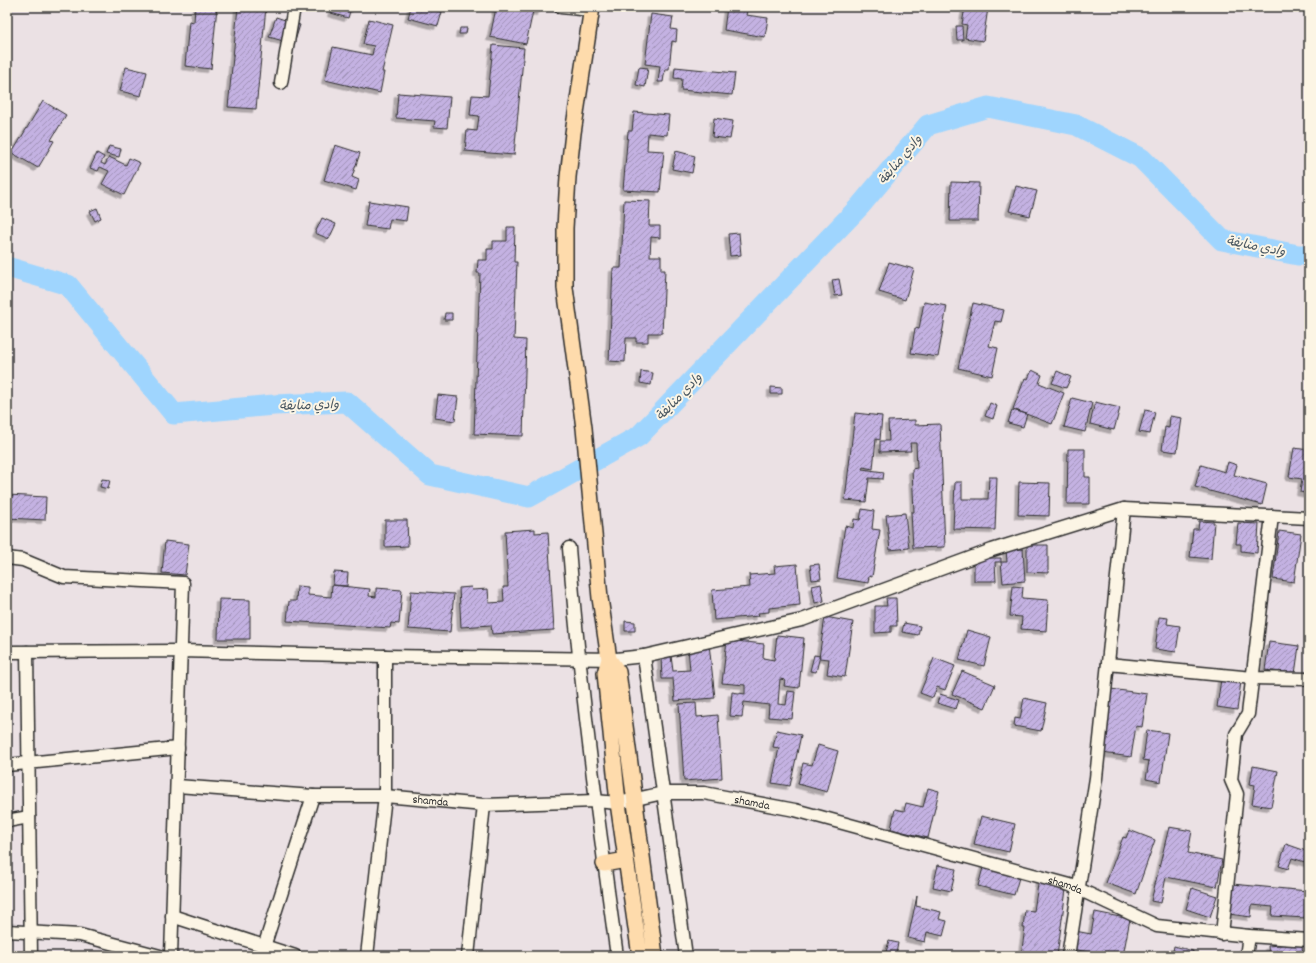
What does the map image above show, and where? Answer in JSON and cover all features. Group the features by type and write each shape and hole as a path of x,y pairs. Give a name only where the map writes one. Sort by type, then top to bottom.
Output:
{"main road":[{"path":"591,9 573,133 565,228 565,288 584,428 600,598 609,659 605,673 618,803 640,956"},
{"path":"609,659 618,672 655,956"},
{"path":"604,864 626,860"}],"street":[{"path":"282,84 294,7"},
{"path":"561,7 591,9"},
{"path":"1068,956 1096,778 1124,509"},
{"path":"7,652 181,651 609,659 644,656 802,620 992,550 1124,509 1309,518"},
{"path":"1222,934 1237,794 1231,780 1236,734 1248,714 1272,516"},
{"path":"569,548 578,658 595,801 617,956"},
{"path":"7,558 23,560 64,577 183,583 171,956"},
{"path":"27,652 31,956"},
{"path":"367,956 385,796 385,656"},
{"path":"644,656 686,956"},
{"path":"1108,664 1253,678 1309,679"},
{"path":"7,765 178,748"},
{"name":"shamda","path":"177,786 314,796 385,796 484,805 595,801 618,803 664,793 704,793 795,810 922,843 1078,889 1157,926 1222,934 1309,940"},
{"path":"263,950 314,796"},
{"path":"468,956 484,805"},
{"path":"7,820 29,817"},
{"path":"172,916 263,950 295,956"},
{"path":"7,931 80,935 160,956"},
{"path":"1246,956 1249,936"}],"building":[{"path":"195,7 217,7 211,69 185,66 189,21 194,22"},
{"path":"238,7 266,7 256,109 228,107"},
{"path":"333,7 356,7 355,9 351,8 348,18 331,13"},
{"path":"411,7 436,7 436,10 442,12 438,26 408,18"},
{"path":"501,7 541,7 540,12 533,11 526,44 490,37 496,8 501,9"},
{"path":"727,7 748,7 746,15 768,18 765,37 724,30"},
{"path":"965,7 988,8 983,41 965,38 967,25 962,24"},
{"path":"651,14 673,17 671,29 677,30 676,42 672,41 669,69 665,69 663,82 658,82 660,66 645,64"},
{"path":"276,17 300,25 294,44 269,37"},
{"path":"369,19 393,25 382,72 384,72 380,93 325,80 333,47 372,55 374,46 363,44"},
{"path":"956,26 962,26 963,40 957,40"},
{"path":"460,28 467,28 466,34 459,34"},
{"path":"493,45 524,48 514,155 465,151 467,130 477,131 479,116 470,115 472,95 488,96"},
{"path":"126,67 147,72 141,96 120,91"},
{"path":"639,67 648,68 645,87 636,85"},
{"path":"675,67 735,73 732,95 681,90 682,79 674,78"},
{"path":"398,93 450,97 447,128 434,127 435,121 396,118"},
{"path":"43,101 66,115 51,140 54,141 38,168 12,153"},
{"path":"634,112 669,115 667,135 648,133 647,150 664,151 660,192 623,190 628,131 632,131"},
{"path":"714,118 733,121 730,139 712,137"},
{"path":"335,145 360,153 352,177 359,180 356,190 324,180"},
{"path":"109,146 121,149 119,157 106,154"},
{"path":"676,151 695,156 692,173 672,169"},
{"path":"97,153 104,157 101,163 105,165 109,157 126,165 129,158 140,163 124,195 102,184 109,171 100,167 98,171 90,168"},
{"path":"951,182 979,183 978,221 950,221"},
{"path":"1016,186 1037,191 1030,216 1009,211"},
{"path":"624,200 650,201 649,226 660,226 660,238 651,237 650,256 661,256 661,270 665,270 662,333 648,333 648,342 636,342 636,338 626,338 625,362 609,361 613,268 621,268"},
{"path":"369,201 408,207 406,221 390,219 388,229 365,226"},
{"path":"97,208 101,218 95,221 90,211"},
{"path":"322,218 336,224 329,239 315,233"},
{"path":"507,227 515,227 514,262 517,262 514,339 526,340 523,436 474,434 480,273 477,273 478,260 487,260 487,249 493,249 493,241 507,241"},
{"path":"739,233 741,255 730,256 728,234"},
{"path":"889,262 914,269 905,300 879,292"},
{"path":"839,279 842,295 835,296 832,280"},
{"path":"924,302 947,306 938,357 911,353 915,328 919,329"},
{"path":"973,303 1004,310 1001,322 995,321 989,346 998,348 992,376 958,368"},
{"path":"445,313 452,313 452,320 444,320"},
{"path":"1032,370 1042,375 1039,383 1064,393 1052,424 1013,409 1025,378 1028,379"},
{"path":"641,371 653,373 651,385 640,383"},
{"path":"1057,371 1071,377 1066,388 1052,383"},
{"path":"771,387 782,388 782,394 771,394"},
{"path":"438,395 458,397 455,421 435,418"},
{"path":"1072,398 1092,403 1085,432 1064,427"},
{"path":"1095,402 1120,408 1114,430 1090,424"},
{"path":"990,403 997,406 993,419 985,416"},
{"path":"1012,410 1027,414 1023,427 1008,423"},
{"path":"1145,410 1155,412 1150,434 1139,432"},
{"path":"855,413 882,416 880,440 876,439 873,469 863,467 862,469 884,472 883,479 869,478 866,502 845,500"},
{"path":"1170,416 1182,418 1177,452 1162,450 1165,427 1169,428"},
{"path":"915,420 915,425 940,424 945,547 913,548 911,512 914,512 912,469 917,468 916,443 910,443 911,451 880,452 880,441 889,441 888,421"},
{"path":"1294,448 1309,450 1309,494 1300,492 1302,479 1289,477"},
{"path":"1068,449 1085,449 1085,477 1090,477 1090,504 1067,504"},
{"path":"1228,462 1237,465 1234,475 1267,484 1262,505 1195,487 1201,465 1225,472"},
{"path":"989,477 997,477 995,530 953,529 955,482 962,482 962,499 988,499"},
{"path":"102,479 110,480 108,489 100,487"},
{"path":"1019,482 1050,483 1049,516 1018,515"},
{"path":"7,495 46,497 45,520 7,518"},
{"path":"862,509 874,511 872,529 880,530 872,577 869,576 868,583 837,578 845,526 853,528 854,519 860,520"},
{"path":"905,513 909,548 890,550 886,515"},
{"path":"385,520 407,520 408,546 385,547"},
{"path":"1199,521 1214,522 1211,559 1190,557 1193,529 1198,529"},
{"path":"1238,523 1259,524 1257,553 1241,551 1241,544 1236,544"},
{"path":"535,529 535,533 548,532 554,630 492,634 491,625 461,627 459,588 471,587 472,590 488,589 489,603 504,602 503,587 508,587 505,531"},
{"path":"1279,531 1301,534 1294,582 1273,579"},
{"path":"165,541 189,544 185,575 162,573"},
{"path":"1027,545 1048,545 1048,573 1027,572"},
{"path":"1023,549 1025,581 1003,583 1001,562 1007,562 1006,550"},
{"path":"974,558 1001,558 1001,562 995,562 996,581 974,581"},
{"path":"797,564 800,605 769,608 769,612 758,613 759,616 714,620 712,590 750,587 749,575 775,573 774,566"},
{"path":"819,564 821,579 812,580 810,565"},
{"path":"334,572 348,573 347,586 333,585"},
{"path":"821,584 824,601 815,603 812,586"},
{"path":"332,585 370,589 369,596 376,597 376,588 402,590 399,624 391,623 390,628 287,621 289,601 296,601 297,586 308,587 308,595 331,597"},
{"path":"1013,586 1023,587 1022,598 1048,600 1046,631 1021,629 1022,617 1010,616"},
{"path":"411,591 454,594 450,632 408,629"},
{"path":"886,598 896,598 897,626 891,626 891,632 875,633 875,606 887,606"},
{"path":"219,599 250,600 250,639 218,639"},
{"path":"825,617 853,622 845,677 827,674 829,659 819,658"},
{"path":"1159,617 1168,618 1167,624 1180,626 1176,652 1155,649"},
{"path":"625,621 635,622 635,631 625,631"},
{"path":"904,623 920,626 918,635 902,632"},
{"path":"967,630 991,637 984,666 959,660"},
{"path":"777,635 804,638 799,688 784,686 785,680 780,679 778,704 786,705 788,691 795,692 792,719 768,717 769,705 744,702 742,717 730,716 732,692 745,694 745,685 722,683 727,640 764,644 763,658 774,660"},
{"path":"1269,642 1299,646 1295,674 1265,670"},
{"path":"709,644 715,698 675,701 673,679 662,679 661,657 671,656 673,671 690,670 688,649"},
{"path":"814,655 820,656 816,672 810,671"},
{"path":"934,658 955,666 945,690 937,687 933,698 920,693"},
{"path":"962,671 995,685 985,708 952,694"},
{"path":"1222,672 1242,675 1237,710 1217,707"},
{"path":"1111,689 1147,694 1142,727 1136,726 1131,757 1102,753"},
{"path":"940,694 959,700 956,709 937,703"},
{"path":"1024,698 1047,703 1041,731 1014,726 1015,718 1020,719"},
{"path":"696,703 697,717 718,715 722,778 684,781 679,704"},
{"path":"777,730 801,735 790,786 772,783 779,748 773,747"},
{"path":"1147,730 1168,733 1161,782 1146,779 1149,761 1143,760"},
{"path":"818,745 838,751 827,792 798,784 803,763 812,765"},
{"path":"1253,766 1278,771 1271,807 1252,804 1255,785 1250,784"},
{"path":"928,788 939,791 928,838 891,829 895,809 904,811 906,803 923,807"},
{"path":"981,816 1015,824 1009,852 974,844"},
{"path":"1169,827 1192,831 1188,853 1222,860 1217,887 1166,877 1161,903 1151,901"},
{"path":"1129,830 1155,840 1136,894 1106,883 1123,837 1126,838"},
{"path":"1286,844 1309,852 1308,863 1292,858 1288,869 1279,866"},
{"path":"984,864 1020,874 1014,895 978,886"},
{"path":"938,865 956,869 951,891 933,887"},
{"path":"1039,878 1067,882 1057,956 1021,956 1025,928 1023,928 1025,910 1034,911"},
{"path":"1232,884 1308,891 1305,918 1272,916 1273,907 1252,905 1251,917 1229,914"},
{"path":"1192,888 1217,896 1210,917 1186,909"},
{"path":"917,896 916,906 941,912 939,919 947,921 943,936 927,932 925,942 908,938"},
{"path":"1095,912 1130,919 1123,956 1110,956 1072,949 1075,931 1091,934"},
{"path":"889,941 898,943 896,954 886,952"},
{"path":"1302,943 1303,956 1269,956 1268,946"},
{"path":"1174,946 1193,951 1192,956 1172,956"}],"waterway":[{"name":"وادي منايفة","path":"7,267 68,285 174,414 274,405 347,402 430,475 529,497 639,436 860,206 928,125 988,107 1076,125 1141,158 1222,240 1298,255 1309,255"}]}
